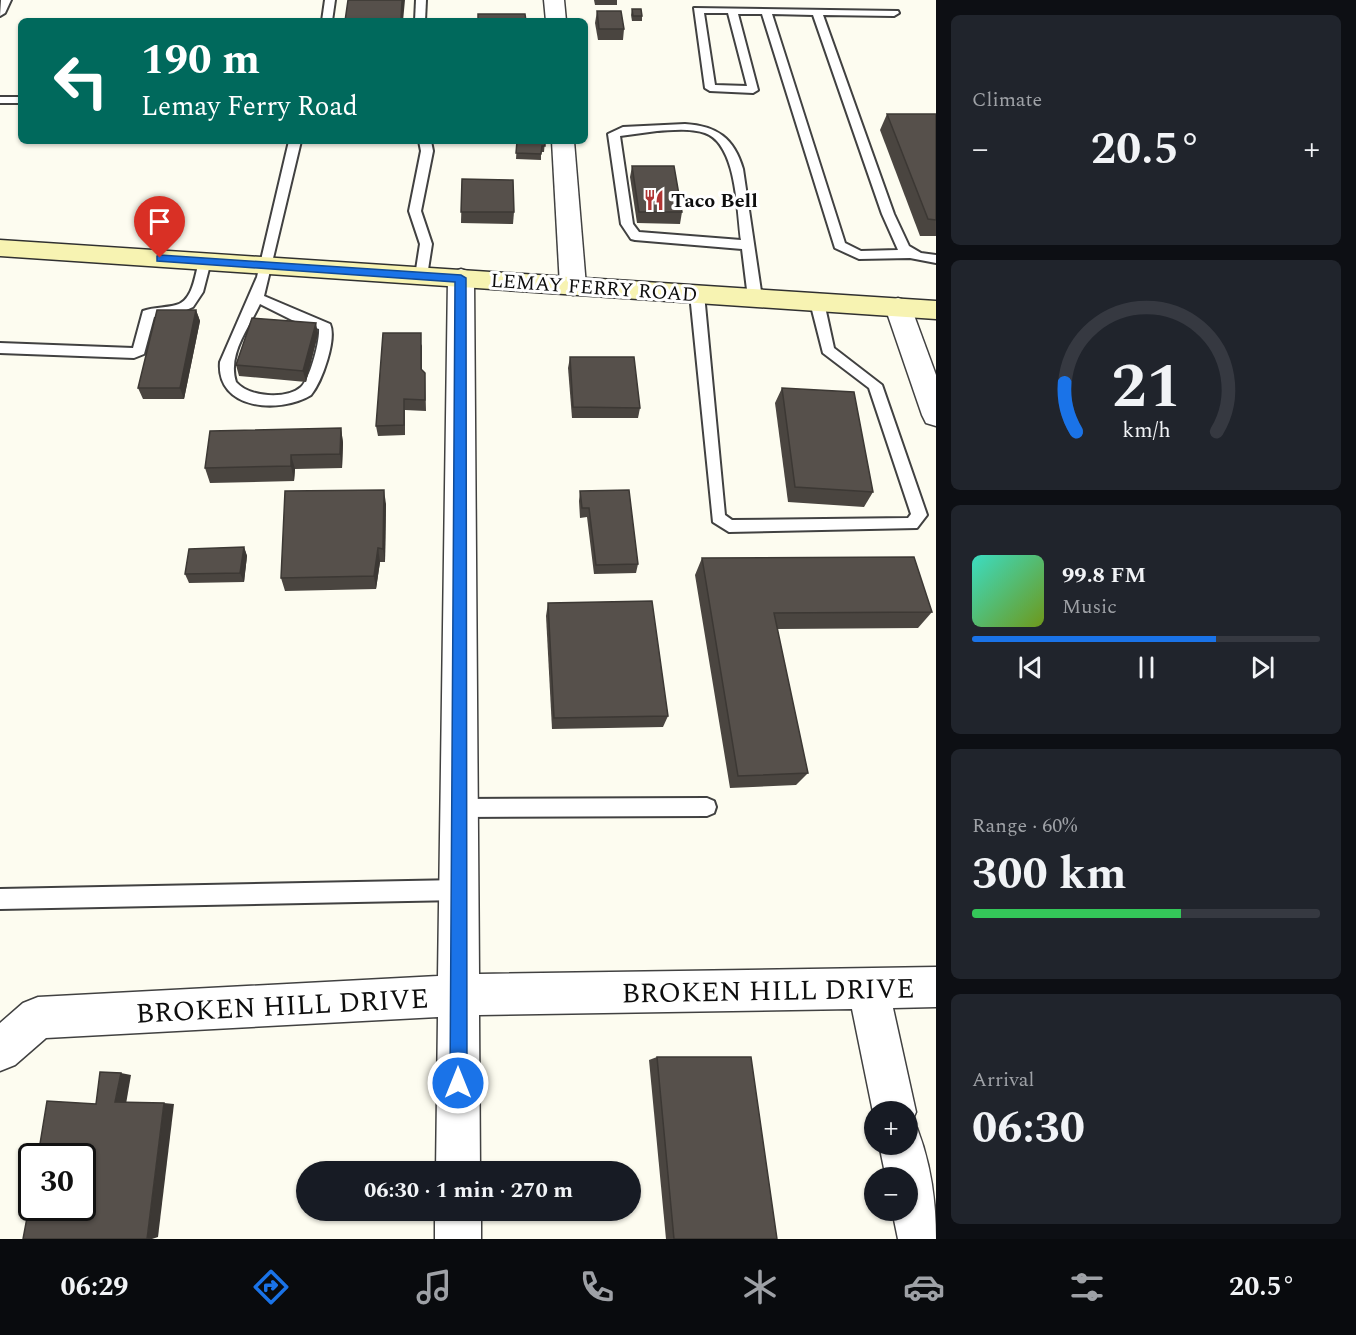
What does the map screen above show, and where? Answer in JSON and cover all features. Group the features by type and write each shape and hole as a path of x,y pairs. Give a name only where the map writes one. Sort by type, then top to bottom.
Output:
{"main road":[{"name":"LEMAY FERRY ROAD","path":"0,248 936,310"}],"street":[{"path":"554,0 556,18"},
{"path":"563,144 573,286"},
{"path":"459,1161 461,278"},
{"path":"898,307 931,388 936,415"},
{"name":"BROKEN HILL DRIVE","path":"0,1050 38,1018 458,995 936,987"},
{"path":"868,988 892,1101"},
{"path":"903,1155 921,1239"},
{"path":"459,1221 459,1239"}],"lane":[{"path":"0,13 6,0"},
{"path":"327,18 330,0"},
{"path":"420,0 420,18"},
{"path":"732,11 753,90 711,88 698,10 894,13"},
{"path":"766,12 839,245 859,255 913,254"},
{"path":"817,13 888,214 904,249 913,254 936,260"},
{"path":"0,100 18,100"},
{"path":"747,245 635,236 627,224 614,134 623,130 693,129 715,133 733,151 755,298"},
{"path":"256,298 274,303 298,317 315,320 325,327 325,343 314,380 306,391 296,396 270,399 243,395 231,386 227,379 227,362 256,298 266,265 294,144"},
{"path":"421,276 426,244 415,211 427,151 426,144"},
{"path":"0,348 134,353 139,351 148,314 181,310 190,304 196,295 205,261"},
{"path":"697,294 718,518 729,526 912,524 919,516 875,385 828,350 817,302"},
{"path":"459,808 707,807"},
{"path":"0,899 459,890"}],"building":[{"path":"348,0 402,0 401,18 345,18"},
{"path":"632,9 641,9 642,16 633,16"},
{"path":"597,11 621,11 624,29 599,29"},
{"path":"478,14 525,14 526,18 478,18"},
{"path":"887,114 936,114 936,220 928,219"},
{"path":"517,144 545,144 542,146 541,154 516,153"},
{"name":"Taco Bell","path":"632,166 674,166 682,212 639,212"},
{"path":"462,179 513,180 514,212 461,212"},
{"path":"157,310 196,310 180,388 138,388"},
{"path":"252,318 316,323 303,371 236,365"},
{"path":"383,333 421,333 421,369 425,373 425,400 404,399 404,425 376,426"},
{"path":"570,357 634,357 640,408 573,407"},
{"path":"782,388 854,392 873,492 795,487"},
{"path":"341,428 340,454 291,455 291,466 205,468 210,431"},
{"path":"384,490 383,549 378,548 374,576 281,578 285,491"},
{"path":"629,490 638,564 596,565 589,508 582,508 580,491"},
{"path":"244,547 240,573 185,574 189,549"},
{"path":"914,557 932,612 774,613 808,773 738,776 702,558"},
{"path":"652,601 668,716 554,718 548,603"},
{"path":"657,1057 751,1057 777,1239 674,1239"},
{"path":"100,1072 121,1073 115,1102 164,1103 147,1239 23,1239 26,1221 96,1221 96,1143 40,1143 47,1101 96,1104"}],"place":[{"name":"Taco Bell","path":"654,200"}],"route":[{"path":"160,258 461,278 459,311 458,1083"}]}
